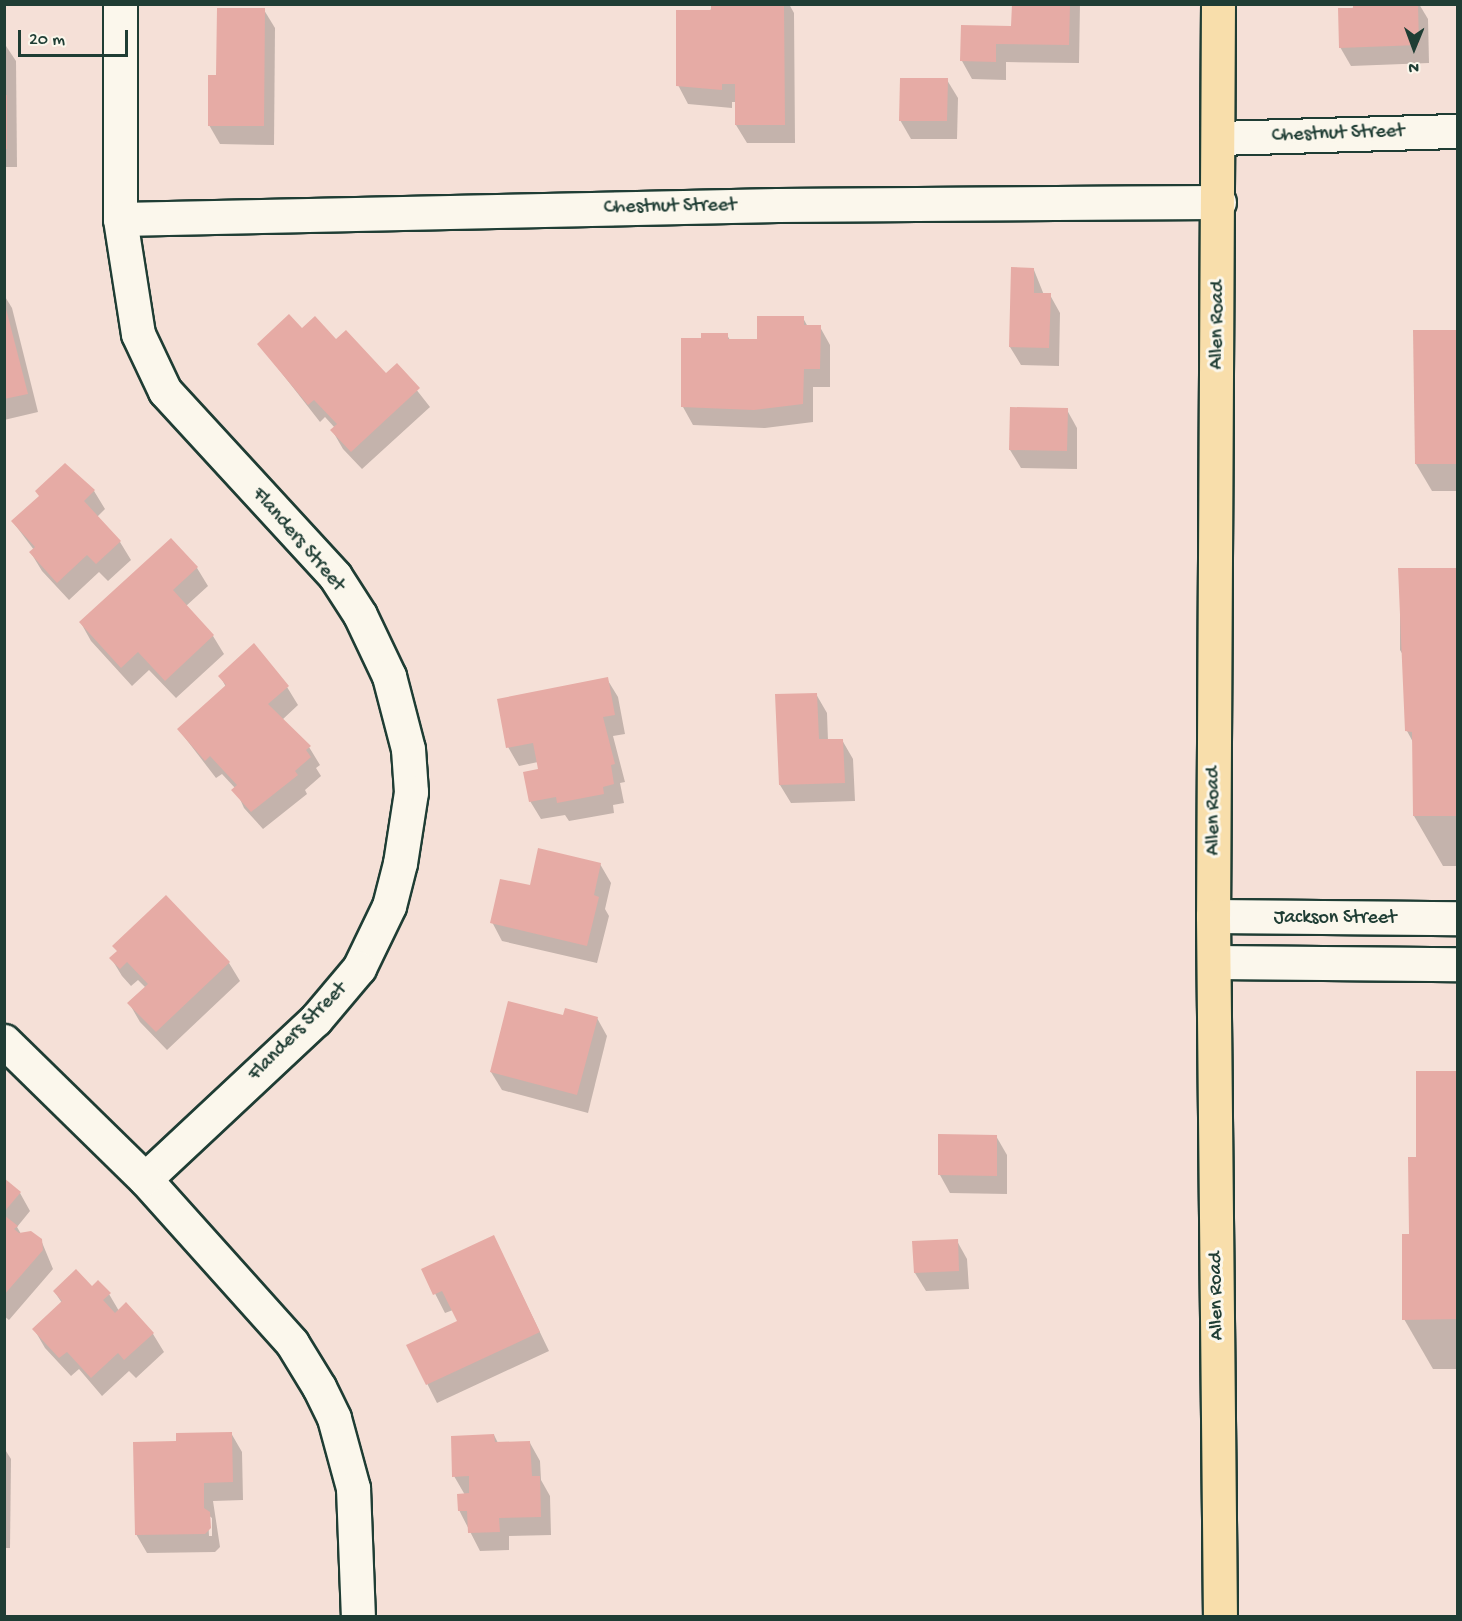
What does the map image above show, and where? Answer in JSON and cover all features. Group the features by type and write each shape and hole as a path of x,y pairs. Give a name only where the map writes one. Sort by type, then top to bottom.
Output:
{"main road":[{"name":"Allen Road","path":"1218,4 1219,202 1213,916 1220,1617"}],"street":[{"name":"Flanders Street","path":"120,4 120,219 132,308 151,366 183,412 335,576 360,615 398,699 408,749 411,792 400,863 389,906 359,968 316,1019 145,1179"},
{"name":"Chestnut Street","path":"1219,138 1458,131"},
{"name":"Chestnut Street","path":"120,219 778,205 1219,202"},
{"name":"Jackson Street","path":"1213,916 1458,918"},
{"path":"1214,962 1458,964"},
{"path":"4,1041 145,1179 292,1342 319,1387 334,1418 353,1488 358,1617"}],"building":[{"path":"711,4 784,4 785,125 735,125 735,84 722,84 722,90 676,86 676,10 711,10"},
{"path":"1012,4 1070,4 1069,45 996,44 996,62 960,61 961,25 1011,26"},
{"path":"1353,4 1418,4 1419,45 1339,48 1338,8 1353,8"},
{"path":"217,8 265,8 264,126 208,126 208,75 216,75"},
{"path":"900,78 948,78 947,121 899,121"},
{"path":"4,95 7,95 7,149 4,149"},
{"path":"1011,267 1034,268 1034,293 1051,293 1049,348 1009,347"},
{"path":"4,301 28,394 4,399"},
{"path":"289,314 302,328 315,316 336,339 346,330 386,373 397,363 420,388 351,452 330,430 337,424 314,400 308,405 257,344"},
{"path":"757,316 804,316 804,325 821,325 820,369 804,369 803,404 754,410 681,407 681,338 701,338 701,333 728,333 728,339 757,339"},
{"path":"1413,330 1458,330 1458,464 1415,464"},
{"path":"1010,407 1068,408 1067,451 1009,450"},
{"path":"65,463 95,490 84,501 121,541 96,564 87,555 57,583 29,552 35,547 11,521 39,496 35,491"},
{"path":"171,538 198,567 173,590 214,635 165,681 138,652 121,668 79,622"},
{"path":"1398,568 1458,568 1458,816 1413,816 1412,732 1405,731"},
{"path":"254,643 289,686 268,704 311,746 306,750 311,757 295,771 298,775 251,812 231,790 237,785 210,756 205,761 177,729 226,685 218,676"},
{"path":"608,677 615,715 603,717 615,764 611,765 614,784 603,787 604,794 557,803 556,797 529,802 523,772 538,769 533,743 506,748 497,699"},
{"path":"817,693 819,739 843,739 845,783 779,785 775,694"},
{"path":"538,848 601,863 594,895 599,897 587,946 490,923 500,879 530,885"},
{"path":"166,895 230,962 156,1032 127,1003 148,984 127,962 120,969 109,958 117,951 112,946"},
{"path":"508,1001 563,1015 565,1008 598,1017 577,1095 490,1072"},
{"path":"1416,1071 1458,1071 1458,1319 1402,1320 1402,1234 1409,1234 1408,1157 1416,1157"},
{"path":"938,1134 997,1135 997,1176 938,1175"},
{"path":"4,1178 21,1192 4,1212"},
{"path":"4,1215 18,1226 14,1229 19,1233 31,1231 42,1239 43,1250 4,1295"},
{"path":"494,1235 540,1332 426,1385 406,1345 457,1321 442,1291 433,1295 421,1269"},
{"path":"958,1239 959,1271 914,1273 912,1241"},
{"path":"76,1269 92,1286 98,1280 111,1293 103,1300 115,1313 126,1302 154,1333 124,1360 118,1353 91,1378 67,1352 59,1358 32,1329 62,1301 53,1291"},
{"path":"232,1432 233,1482 204,1483 204,1508 210,1512 211,1528 205,1534 135,1535 133,1442 176,1441 176,1433"},
{"path":"494,1434 495,1442 530,1441 532,1476 540,1476 541,1517 499,1518 500,1532 468,1533 467,1511 458,1511 457,1494 469,1493 469,1476 452,1477 451,1436"}]}
